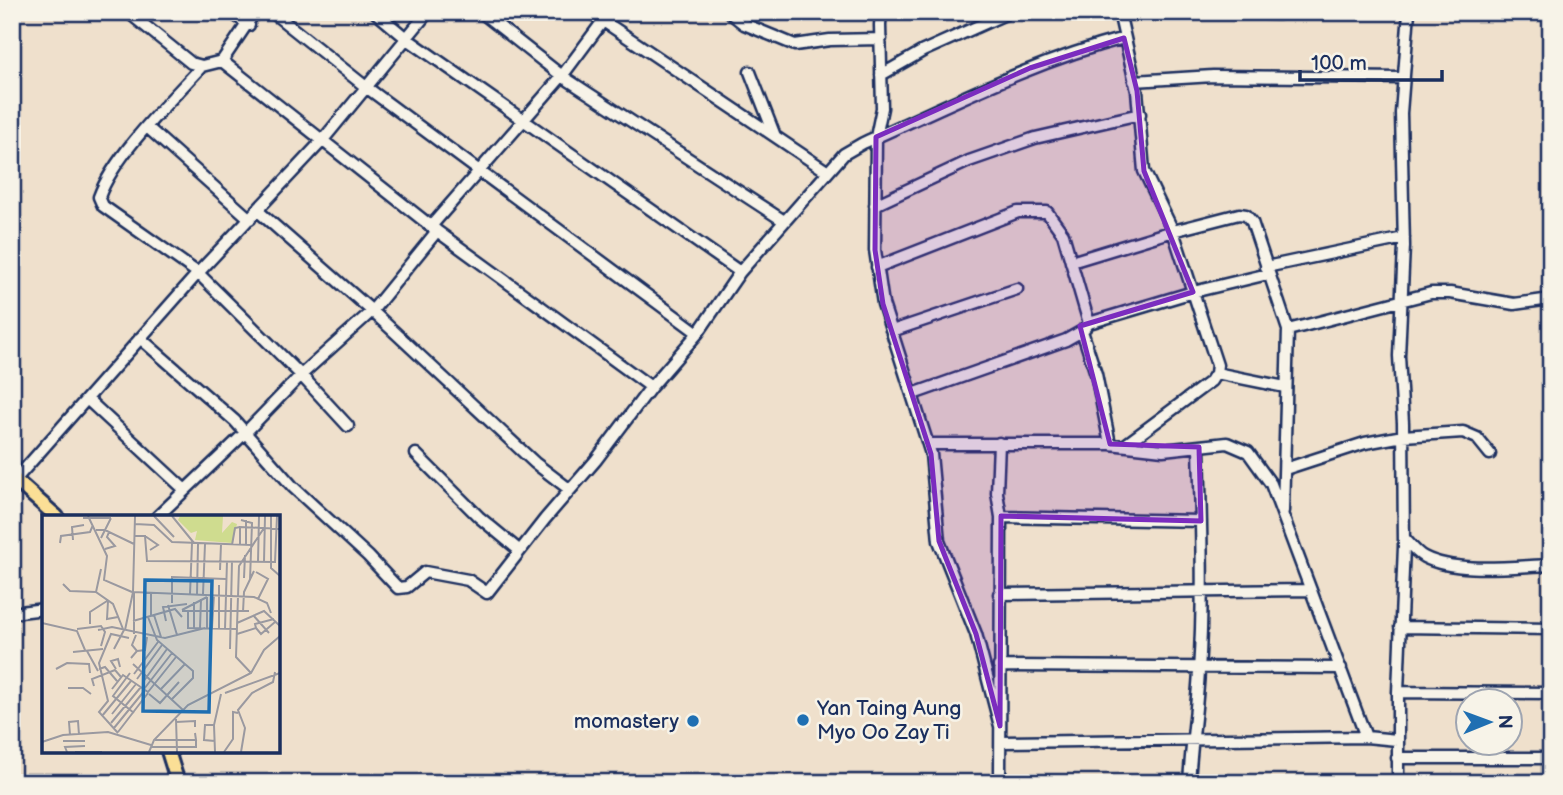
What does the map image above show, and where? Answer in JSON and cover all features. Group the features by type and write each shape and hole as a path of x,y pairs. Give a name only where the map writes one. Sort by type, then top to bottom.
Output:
{"main road":[{"path":"14,478 55,515"},
{"path":"169,753 178,783"}],"street":[{"path":"128,12 191,63 202,66 222,61 256,12"},
{"path":"232,12 248,25"},
{"path":"272,12 366,87 698,333"},
{"path":"374,12 406,38 740,272"},
{"path":"14,478 321,141 428,12"},
{"path":"481,12 562,76 784,220"},
{"path":"590,12 828,172"},
{"path":"729,12 744,24 795,45 830,40 881,39"},
{"path":"881,12 882,108 876,137 875,250 883,304 931,454 939,541 976,634 1000,726"},
{"path":"881,75 923,51 1010,12"},
{"path":"1119,12 1140,114 1144,171 1172,230 1217,365 1211,381 1125,445"},
{"path":"1224,12 1298,12"},
{"path":"1398,783 1398,692 1404,538 1404,436 1399,356 1404,238 1401,113 1409,12"},
{"path":"159,515 301,375 372,311 480,170 562,76 603,21"},
{"path":"140,338 235,421 293,487 368,556 398,588 407,587 425,572 468,580 486,593 569,489 596,460 651,387 698,333 740,272 759,254 784,220 844,154 1030,68 1124,38"},
{"path":"222,61 434,228 651,387"},
{"path":"202,66 147,127 104,185 99,197 103,206 198,273 301,375 348,426"},
{"path":"751,72 775,136"},
{"path":"1134,81 1213,76 1404,78"},
{"path":"875,205 969,161 1024,141 1140,114"},
{"path":"147,127 372,311 535,463 569,489"},
{"path":"877,267 1018,212 1047,212 1063,234 1071,262 1110,444"},
{"path":"1071,262 1172,230 1238,214 1246,215 1252,222 1288,331 1282,515"},
{"path":"913,394 1066,340 1086,327 1193,292 1404,238"},
{"path":"892,331 1017,289"},
{"path":"1288,331 1431,293 1450,293 1514,303 1551,299"},
{"path":"1216,373 1285,387"},
{"path":"87,399 185,490"},
{"path":"1285,469 1364,443 1404,436 1463,432 1477,438 1490,454"},
{"path":"999,443 999,783"},
{"path":"928,444 1110,444 1163,450 1227,443 1248,452 1270,484 1366,737"},
{"path":"1189,783 1199,667 1202,591 1199,447"},
{"path":"416,454 479,517 520,551"},
{"path":"1001,517 1201,521"},
{"path":"1404,538 1421,556 1440,563 1474,567 1551,565"},
{"path":"999,594 1309,590"},
{"path":"12,613 42,609"},
{"path":"1400,627 1551,629"},
{"path":"999,666 1341,668"},
{"path":"1398,692 1551,694"},
{"path":"1001,742 1366,737 1397,740"},
{"path":"1397,758 1551,758"}],"highlighted area":[{"path":"1124,38 1137,91 1144,171 1193,292 1080,326 1110,444 1199,447 1201,521 1001,516 1000,726 976,634 939,541 931,454 883,304 875,250 876,137 1030,68"}],"place":[{"name":"Yan Taing Aung Myo Oo Zay Ti","path":"803,720"},
{"name":"momastery","path":"693,721"}]}
